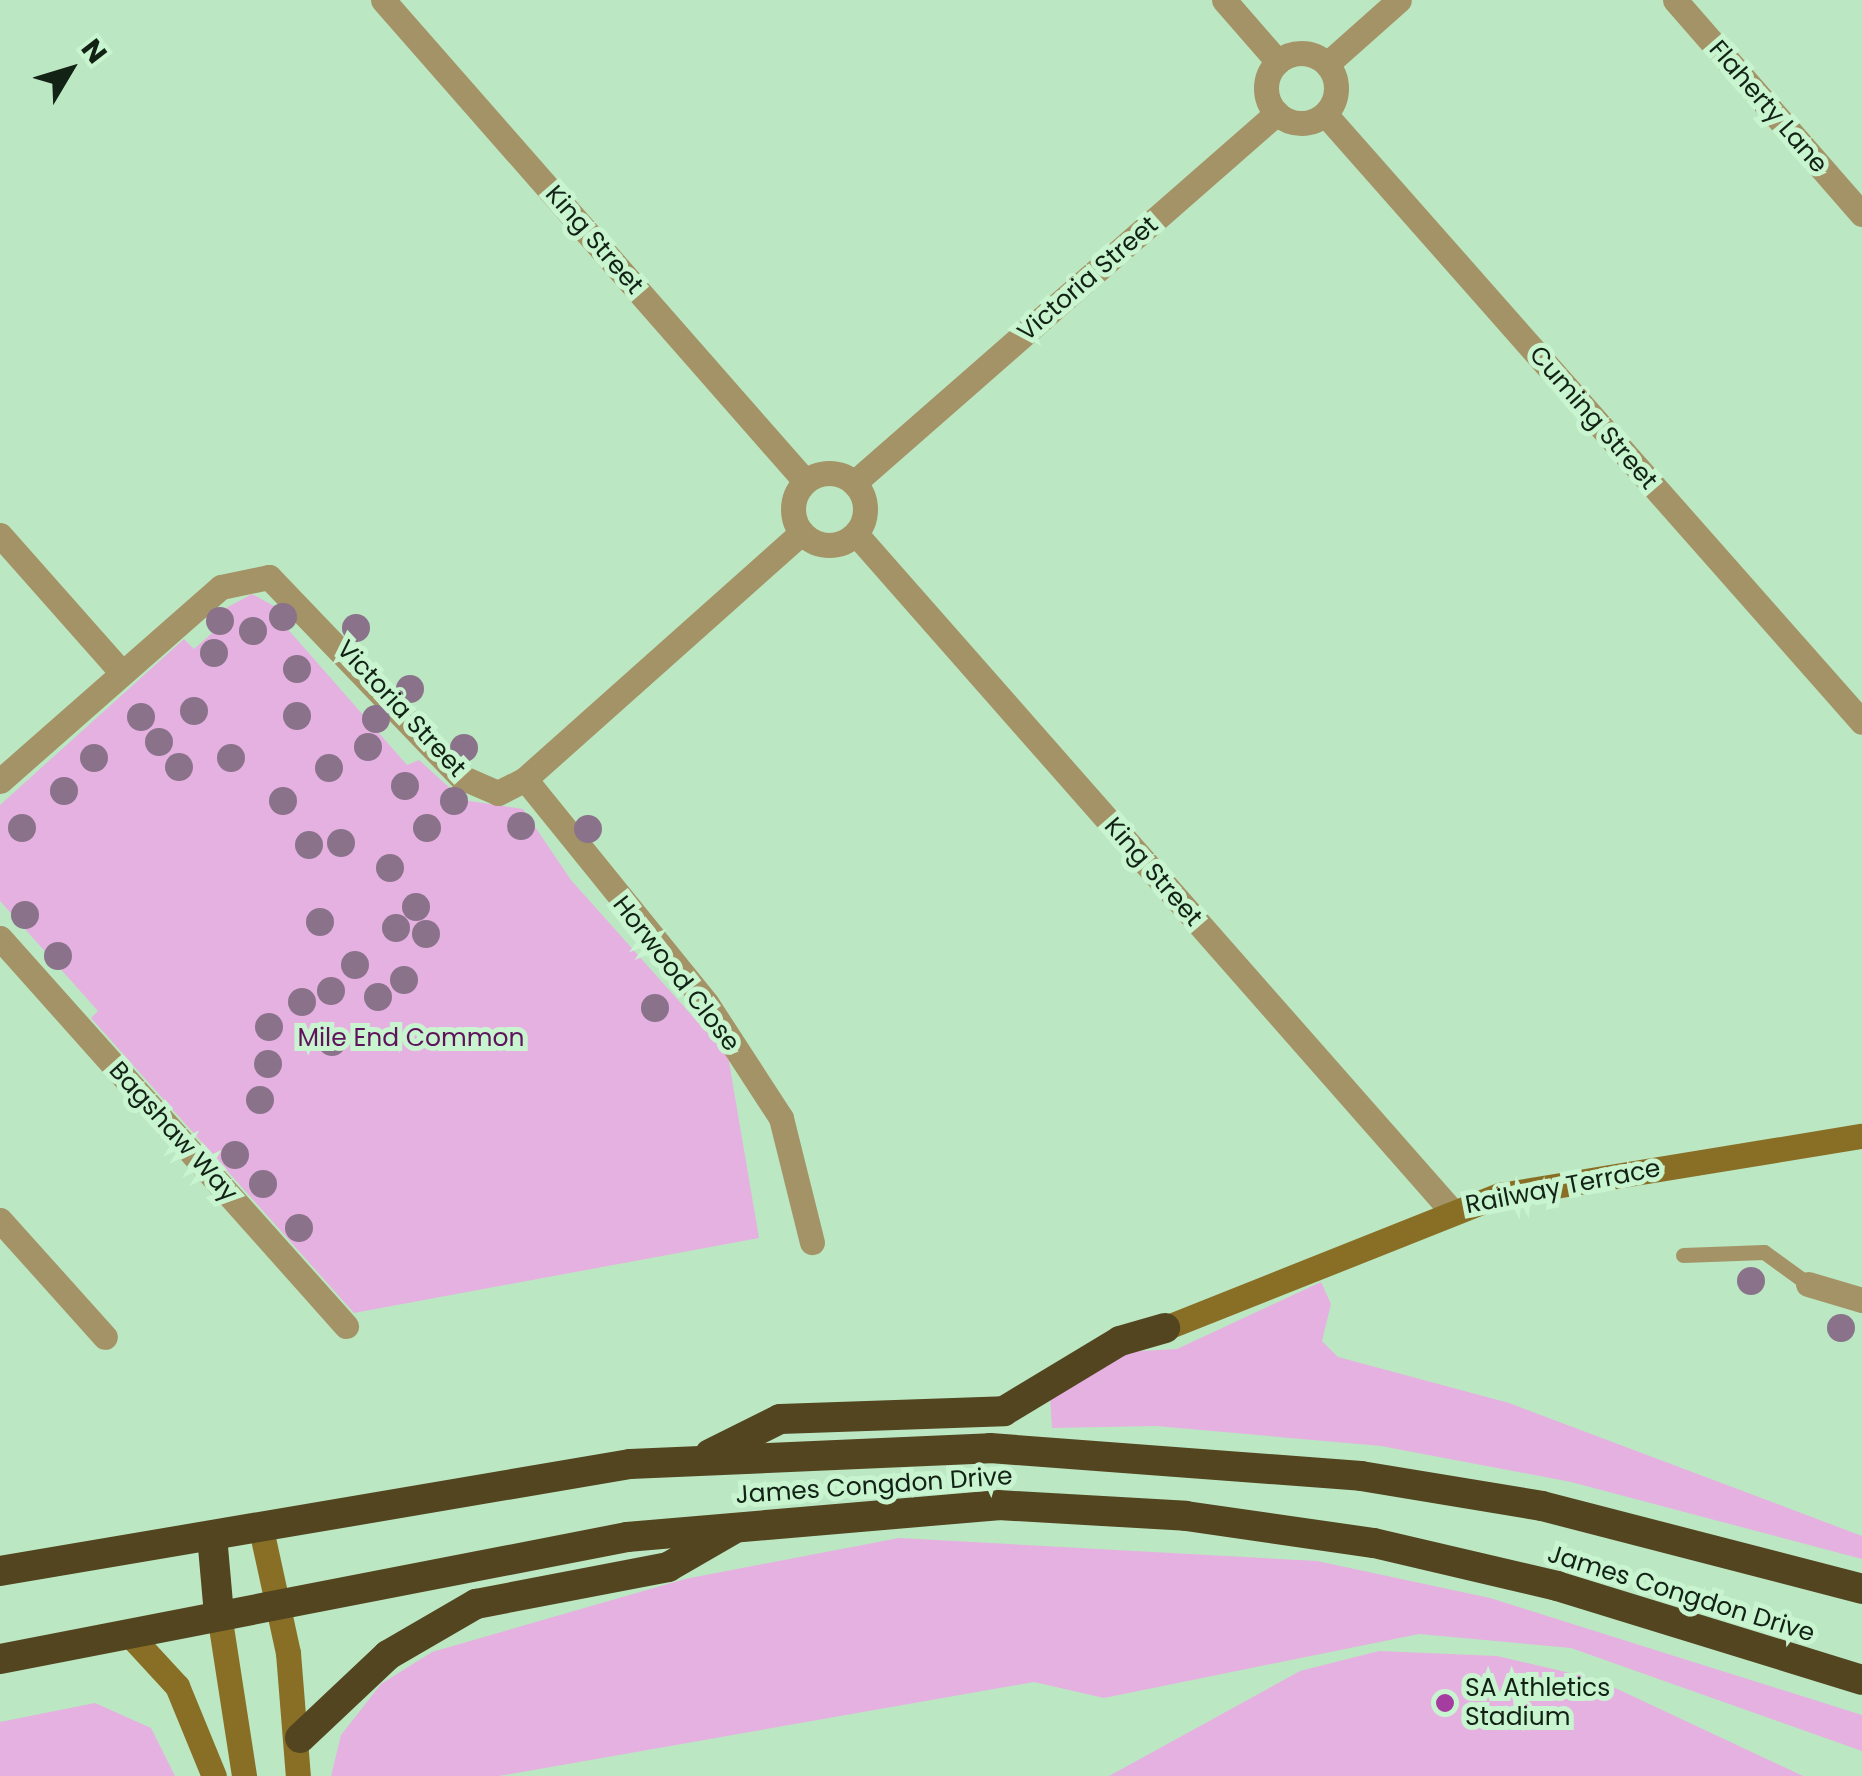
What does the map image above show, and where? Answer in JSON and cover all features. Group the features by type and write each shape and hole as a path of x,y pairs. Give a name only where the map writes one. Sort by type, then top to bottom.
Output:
{"highway":[{"path":"698,1460 780,1419 1004,1411 1120,1341 1165,1328"},
{"name":"James Congdon Drive","path":"0,1571 698,1460 990,1448 1361,1476 1542,1506 1862,1589"},
{"name":"James Congdon Drive","path":"0,1659 219,1614 743,1523 998,1505 1186,1516 1374,1544 1557,1586 1862,1680"},
{"path":"300,1738 388,1656 476,1604 668,1567 743,1523"},
{"path":"212,1536 219,1614"}],"street":[{"name":"King Street","path":"383,0 805,481"},
{"path":"1224,0 1278,62"},
{"path":"1328,64 1400,0"},
{"name":"Flaherty Lane","path":"1675,0 1862,214"},
{"path":"1294,53 1328,64 1336,81 1325,114 1292,122 1277,114 1267,97 1278,62 1294,53"},
{"name":"Victoria Street","path":"854,483 1277,114"},
{"name":"Cuming Street","path":"1325,114 1862,722"},
{"path":"839,474 854,483 865,515 856,534 822,545 801,534 794,497 805,481 839,474"},
{"path":"525,779 801,534"},
{"name":"King Street","path":"856,534 1451,1210"},
{"path":"0,535 122,673"},
{"name":"Victoria Street","path":"0,781 222,587 270,577 461,777 498,793 525,779"},
{"name":"Horwood Close","path":"525,779 707,1004 781,1118 812,1242"},
{"name":"Bagshaw Way","path":"0,938 346,1326"},
{"name":"Railway Terrace","path":"1165,1328 1451,1210 1564,1182 1862,1136"},
{"path":"3,1231 105,1337"},
{"path":"1808,1284 1862,1300"},
{"path":"260,1529 280,1603 300,1738 298,1776"},
{"path":"219,1614 244,1776"},
{"path":"129,1634 177,1686 214,1776"}],"lane":[{"path":"1683,1255 1764,1252 1808,1284"}],"green space":[{"name":"Mile End Common","path":"252,594 292,616 285,626 407,765 419,760 463,800 523,809 571,880 728,1056 759,1238 354,1313 91,1018 98,1011 0,901 0,805 184,639 194,649 219,627 213,615"},
{"path":"1321,1282 1331,1304 1322,1341 1338,1357 1509,1403 1862,1536 1862,1559 1571,1482 1381,1446 1156,1426 1052,1428 1050,1396 1108,1353 1177,1349"},
{"path":"899,1538 1317,1561 1490,1598 1862,1715 1862,1751 1571,1648 1419,1634 1104,1698 1034,1682 499,1776 331,1776 341,1735 381,1684 432,1652 685,1579"},
{"name":"SA Athletics Stadium","path":"1379,1651 1497,1656 1596,1679 1803,1776 1109,1776 1300,1671"},
{"path":"95,1703 151,1728 175,1776 0,1776 0,1722"}],"place":[{"name":"SA Athletics Stadium","path":"1445,1703"}]}
